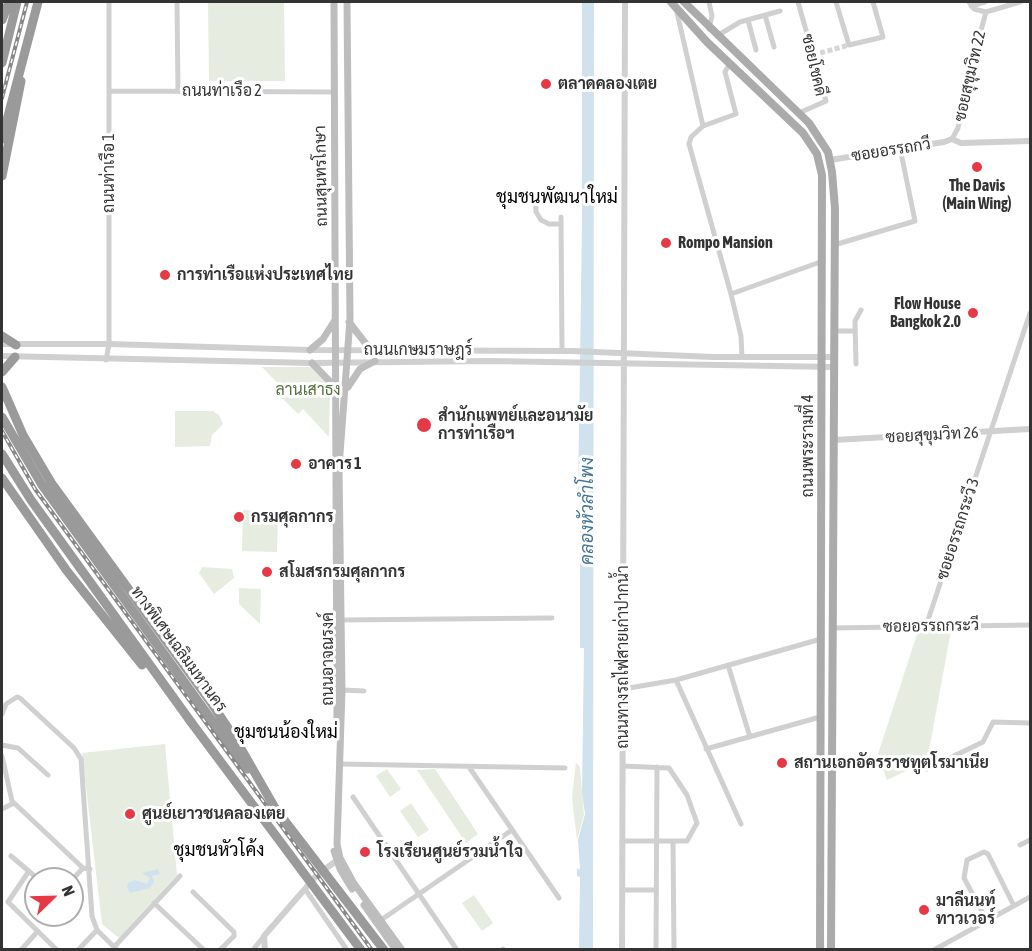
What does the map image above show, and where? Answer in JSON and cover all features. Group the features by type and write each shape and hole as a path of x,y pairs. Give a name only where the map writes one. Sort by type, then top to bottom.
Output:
{"highway":[{"path":"2,20 9,2"},
{"path":"2,63 17,2"},
{"path":"2,139 38,2"},
{"path":"2,176 17,107 26,43"},
{"path":"2,336 16,345"},
{"path":"2,372 15,357"},
{"path":"2,387 23,435 81,525 210,701 236,740 275,808"},
{"name":"ทางพิเศษเฉลิมมหานคร","path":"2,417 42,485 275,808 384,950"},
{"name":"ทางพิเศษเฉลิมมหานคร","path":"2,454 31,500 174,700 361,950"},
{"path":"2,480 67,570 146,669 174,700"}],"main road":[{"name":"ถนนสุนทรโกษา","path":"333,2 336,350"},
{"name":"ถนนสุนทรโกษา","path":"347,2 349,350"},
{"name":"ถนนพระรามที่ 4","path":"684,2 709,29 799,113 818,135 830,160 834,188 831,950"},
{"name":"ถนนพระรามที่ 4","path":"674,5 790,120 817,154 823,189 820,950"},
{"path":"310,350 323,339 336,317"},
{"path":"350,322 366,344 376,350"},
{"name":"ถนนอาจณรงค์","path":"336,350 337,687 333,842 345,879 396,950"},
{"name":"ถนนอาจณรงค์","path":"349,350 339,467 342,690 338,859 402,950"},
{"path":"346,391 357,372 375,361"},
{"path":"312,363 336,388"},
{"path":"821,628 832,628"}],"street":[{"name":"ถนนท่าเรือ 1","path":"106,360 109,344 109,2"},
{"path":"177,2 178,91"},
{"path":"622,353 625,2"},
{"path":"709,2 712,16 709,29"},
{"name":"ซอยโชคดี","path":"798,2 826,101 799,113"},
{"path":"836,2 849,45 883,37 873,2"},
{"path":"970,4 985,2"},
{"name":"ซอยสุขุมวิท 22","path":"952,138 958,128 967,82 986,12 1017,2"},
{"path":"970,4 986,12"},
{"path":"674,5 703,126"},
{"path":"717,36 748,20 780,11"},
{"path":"765,15 774,47"},
{"path":"748,20 756,50"},
{"path":"730,63 725,72 736,114 703,126 692,137 689,144 731,294 741,336 742,357"},
{"name":"ถนนท่าเรือ 2","path":"110,91 334,92"},
{"path":"952,138 961,144 1030,141"},
{"name":"ซอยอรรถกวี","path":"830,160 944,142 952,138"},
{"path":"834,245 915,221 900,148"},
{"path":"535,195 536,212 540,220 549,224 561,224"},
{"path":"561,217 562,351"},
{"path":"731,294 823,261"},
{"path":"856,364 856,318 861,310"},
{"name":"ซอยอรรถกระวี 3","path":"926,626 1030,313"},
{"path":"834,331 855,331"},
{"name":"ถนนเกษมราษฎร์","path":"2,344 109,344 310,350 572,351 713,357 834,357"},
{"path":"490,350 490,361"},
{"name":"ถนนทางรถไฟสายเก่าปากน้ำ","path":"622,353 622,950"},
{"name":"ถนนเกษมราษฎร์","path":"2,356 312,363 490,361 834,368"},
{"path":"712,366 713,357"},
{"name":"ซอยสุขุมวิท 26","path":"834,440 1030,429"},
{"path":"341,620 552,618"},
{"name":"ซอยอรรถกระวี","path":"832,628 1030,625"},
{"path":"623,689 676,680 821,639"},
{"path":"728,665 750,737"},
{"path":"676,680 741,824"},
{"path":"342,690 364,691"},
{"path":"2,714 6,704 17,697 20,698 78,754 92,916 98,930 116,948 180,876"},
{"path":"706,749 820,717"},
{"path":"927,769 983,742 993,722 1030,723"},
{"path":"2,745 18,748 48,775"},
{"path":"2,756 10,798 87,868"},
{"path":"340,764 565,768"},
{"path":"622,766 669,768 673,771 696,814 697,823 687,841 622,841"},
{"path":"469,767 559,898"},
{"path":"656,950 657,767"},
{"path":"352,797 457,950"},
{"path":"2,809 14,803"},
{"path":"381,921 512,830"},
{"path":"1020,846 1030,840"},
{"path":"673,841 674,950"},
{"path":"987,921 964,878 967,860 984,852 988,854 1014,906"},
{"path":"11,856 24,867"},
{"path":"254,950 317,875 338,859"},
{"path":"24,878 8,901 24,917"},
{"path":"305,889 346,950"},
{"path":"622,890 656,890"},
{"path":"192,892 234,932 234,936 224,948"},
{"path":"934,950 1030,897"},
{"path":"154,903 204,950"},
{"path":"34,927 57,950"},
{"path":"78,950 98,930"},
{"path":"21,950 38,931"},
{"path":"264,936 265,950"}],"green space":[{"path":"208,2 284,2 285,81 209,81"},
{"name":"ลานเสาธง","path":"262,367 311,367 328,382 330,387 329,437 303,409 298,414 281,397 286,392"},
{"path":"175,411 213,411 219,415 223,424 212,435 210,446 175,447"},
{"path":"243,510 278,512 277,552 242,551"},
{"path":"202,567 232,569 234,578 214,594 199,573"},
{"path":"239,588 261,589 260,624 239,604"},
{"path":"918,631 951,631 927,761 887,780 878,754"},
{"name":"ศูนย์เยาวชนคลองเตย","path":"165,744 177,875 119,938 102,924 82,753"},
{"path":"576,762 580,767 584,815 577,840 572,798"},
{"path":"387,769 401,789 390,797 376,776"},
{"path":"435,769 478,834 466,843 417,770"},
{"path":"411,803 429,830 418,837 400,811"},
{"path":"474,895 493,923 482,931 462,903"}],"water":[{"name":"คลองหัวลำโพง","path":"582,2 594,2 593,949 579,949 580,877 577,876 577,869 580,869 578,840 585,814 582,793 584,648 580,648 580,500 578,499"},
{"path":"158,869 160,874 152,876 154,882 150,888 130,893 128,883 135,880 147,884 150,878 142,873"}],"tunnel":[{"path":"813,55 849,45"}],"railway":[{"path":"2,98 27,2"},
{"path":"2,431 35,489 372,950"}],"place":[{"name":"ตลาดคลองเตย","path":"546,84"},
{"name":"The Davis (Main Wing)","path":"977,167"},
{"name":"Rompo Mansion","path":"666,243"},
{"name":"การท่าเรือแห่งประเทศไทย","path":"165,275"},
{"name":"Flow House Bangkok 2.0","path":"973,313"},
{"name":"สำนักแพทย์และอนามัย การท่าเรือฯ","path":"424,425"},
{"name":"อาคาร 1","path":"296,464"},
{"name":"กรมศุลกากร","path":"239,517"},
{"name":"สโมสรกรมศุลกากร","path":"267,572"},
{"name":"สถานเอกอัครราชทูตโรมาเนีย","path":"782,763"},
{"name":"ศูนย์เยาวชนคลองเตย","path":"130,814"},
{"name":"โรงเรียนศูนย์รวมน้ำใจ","path":"365,852"},
{"name":"มาลีนนท์ ทาวเวอร์","path":"924,910"}],"district":[{"name":"ชุมชนพัฒนาใหม่","path":"557,197"},
{"name":"ชุมชนน้องใหม่","path":"286,732"},
{"name":"ชุมชนหัวโค้ง","path":"219,850"}]}
